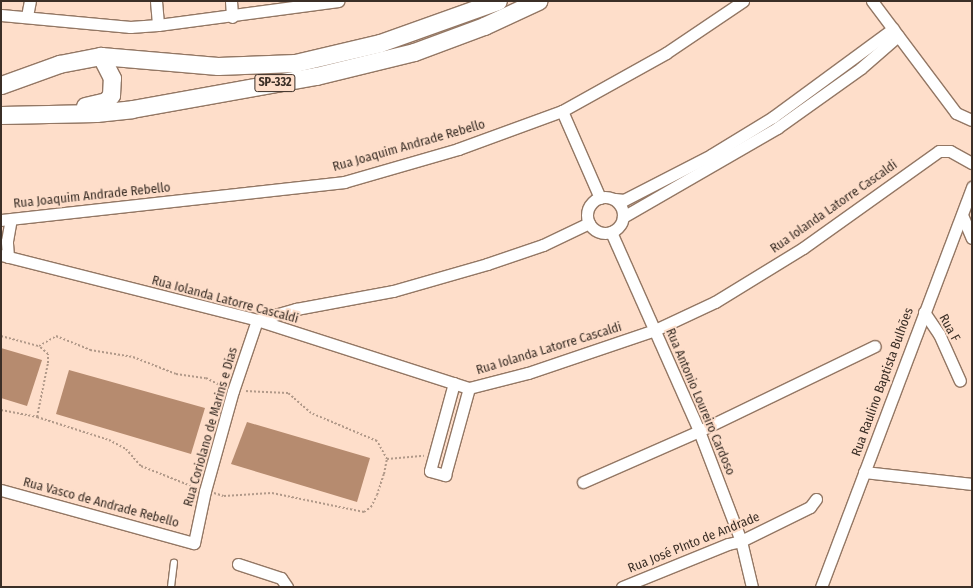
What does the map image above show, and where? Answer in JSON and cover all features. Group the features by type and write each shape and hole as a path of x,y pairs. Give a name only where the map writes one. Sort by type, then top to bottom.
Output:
{"main road":[{"name":"SP-332","path":"5,82 59,64 101,56 218,66 295,63 380,43 498,1"},
{"name":"SP-332","path":"1,115 60,114 132,109 316,76 414,52 484,26 538,1"},
{"path":"60,114 71,108 96,105 112,95 112,78 101,56"}],"street":[{"path":"27,16 30,1"},
{"path":"156,1 158,26"},
{"path":"231,1 232,17"},
{"path":"1,15 27,16 130,27 158,26 232,17 305,4 338,1"},
{"name":"Rua Joaquim Andrade Rebello","path":"6,219 344,182 458,149 562,111 666,53 744,1"},
{"path":"872,1 956,113 972,120"},
{"path":"600,198 624,200 711,155 772,117 895,32"},
{"path":"623,217 777,128 854,72 895,32"},
{"path":"562,111 600,198"},
{"name":"Rua Iolanda Latorre Cascaldi","path":"4,256 257,320 469,388 528,373 655,330 715,302 803,248 939,151 950,151 972,163"},
{"name":"Rua Raulino Baptista Bulhões","path":"821,587 972,187"},
{"path":"589,223 589,208 600,198"},
{"path":"589,223 601,233 611,232 619,226 623,217 621,207 614,200"},
{"path":"962,215 972,238"},
{"path":"4,256 7,241 6,219"},
{"path":"257,320 296,309 394,291 473,268 543,245 589,223"},
{"name":"Rua Antonio Loureiro Cardoso","path":"611,232 699,432 741,541 752,587"},
{"name":"Rua F","path":"924,312 938,334 960,381"},
{"name":"Rua Coriolano de Marins e Dias","path":"194,543 205,491 233,391 257,320"},
{"path":"583,482 699,432 875,346"},
{"path":"454,383 430,471 445,475 469,388"},
{"path":"864,472 972,484"},
{"name":"Rua Vasco de Andrade Rebello","path":"1,490 194,543"},
{"name":"Rua José PInto de Andrade","path":"622,587 728,544 741,541 810,507 816,500"},
{"path":"238,564 281,578 288,587"}],"lane":[{"path":"171,587 174,563"}],"path":[{"path":"1,336 40,346 48,354 48,363 37,417"},
{"path":"40,346 56,336 90,350 132,357 176,374 206,378 233,391 288,393 311,413 377,441 387,459 434,457"}],"shaded area":[{"path":"1,348 42,360 27,406 1,398"},
{"path":"69,370 205,408 191,454 56,414"},
{"path":"247,422 370,458 357,502 231,464"}]}
